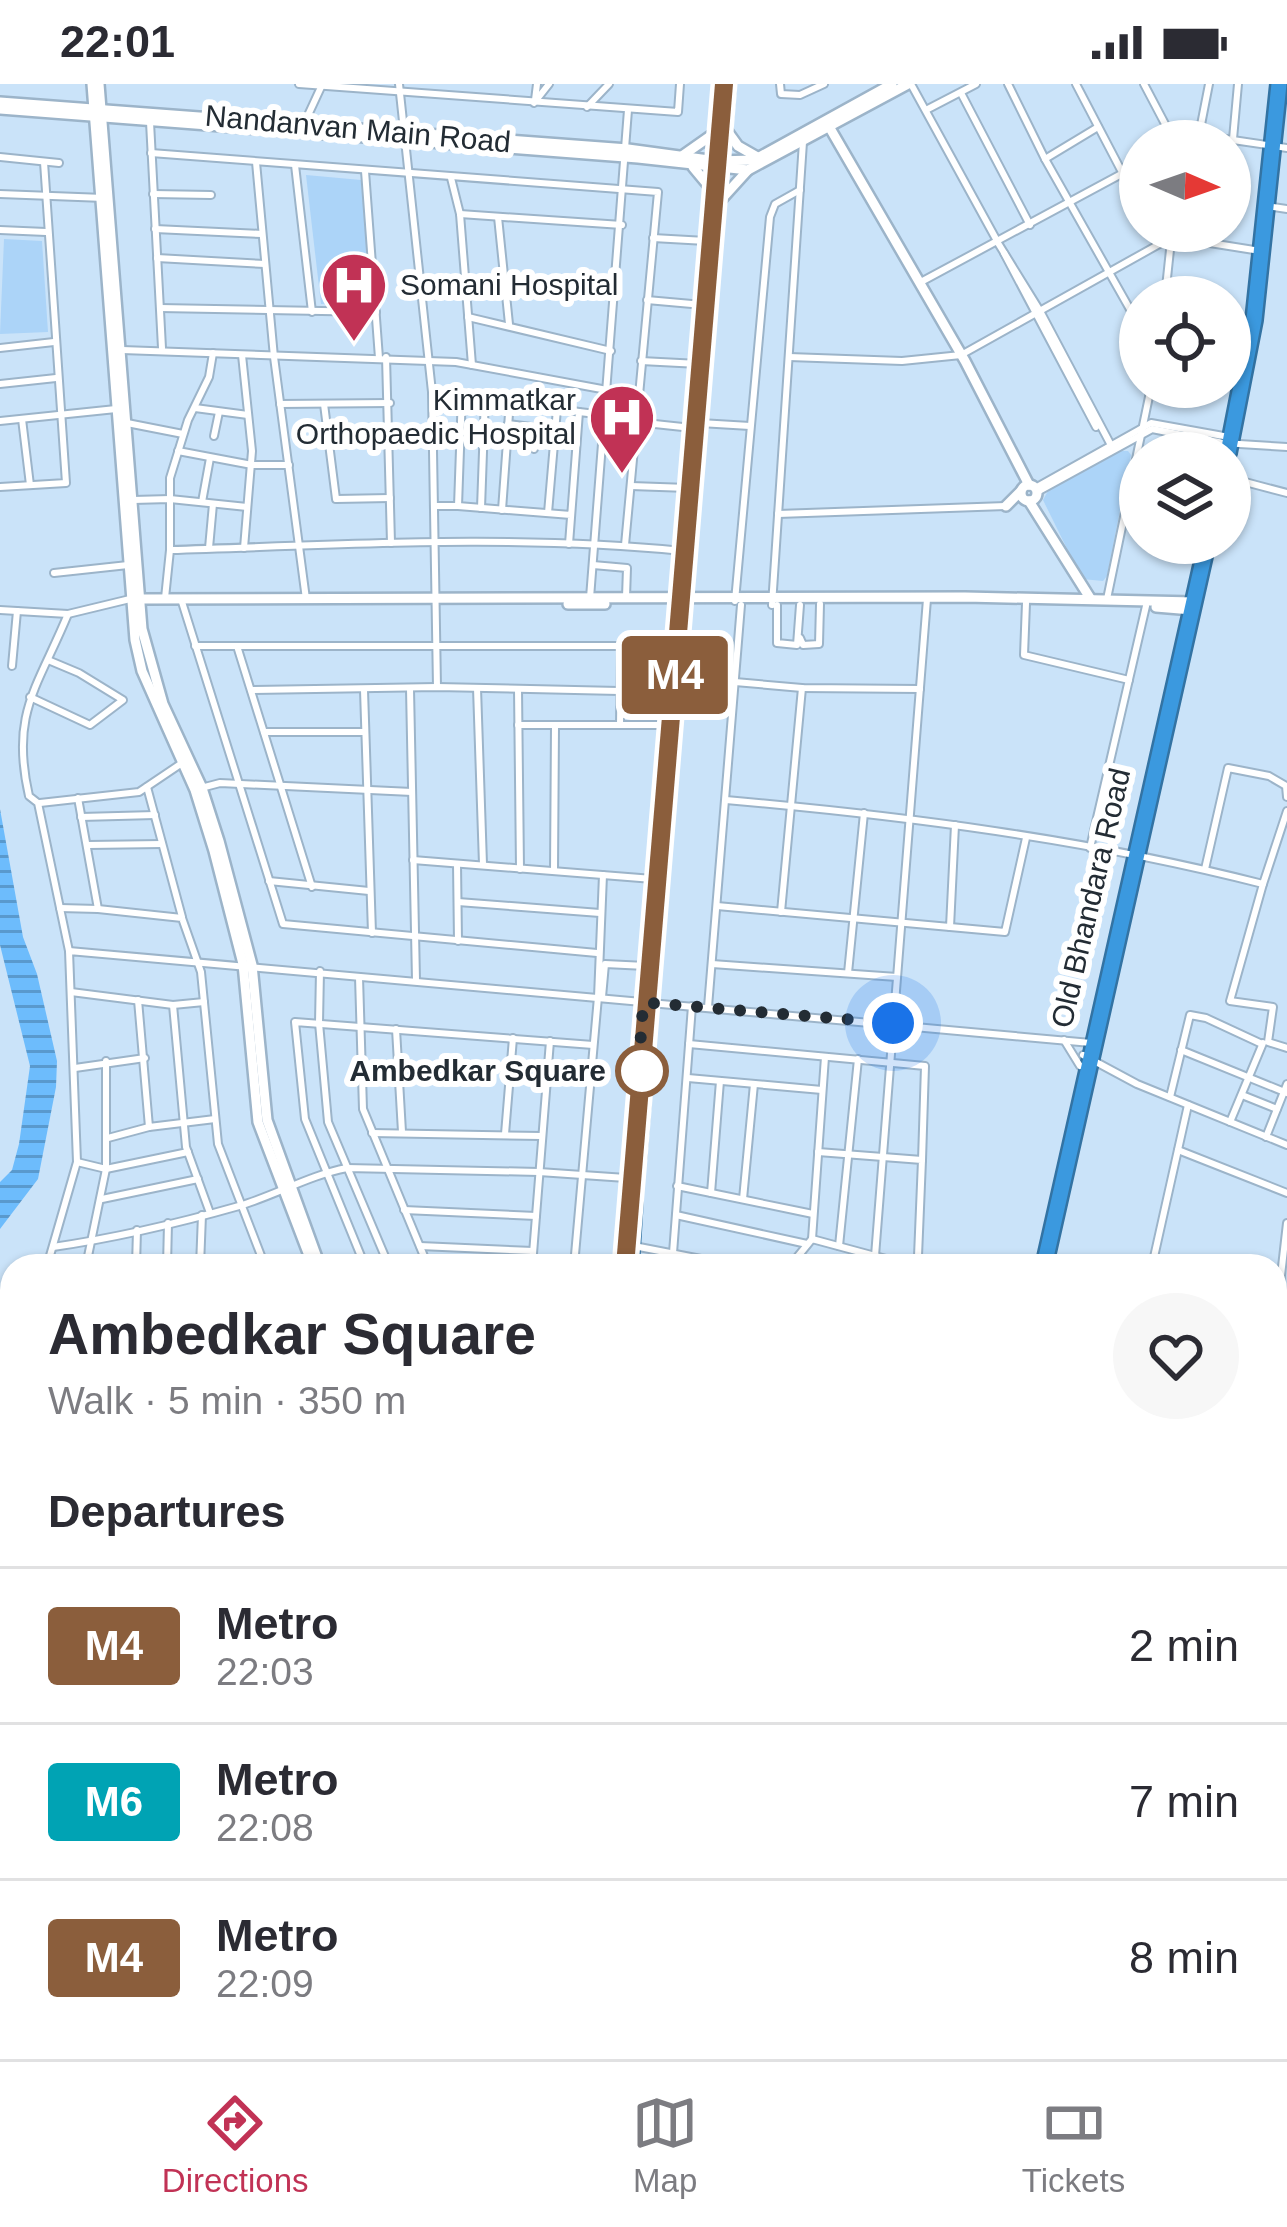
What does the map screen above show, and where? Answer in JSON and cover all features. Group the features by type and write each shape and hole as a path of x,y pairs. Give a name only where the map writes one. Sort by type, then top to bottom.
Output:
{"highway":[{"path":"1255,261 1275,145 1275,84"},
{"path":"1229,432 1275,145"},
{"name":"Old Bhandara Road","path":"1043,1254 1199,564"}],"main road":[{"path":"72,108 95,84"},
{"path":"95,84 104,145 105,198"},
{"path":"623,1254 725,84"},
{"name":"Nandanvan Main Road","path":"0,106 682,156 720,165 759,158 892,84"},
{"path":"633,1254 646,966 664,725 681,603 706,241 716,196 748,170 803,142 827,123 910,84"},
{"path":"0,106 406,137"},
{"path":"99,113 133,601 151,669 199,789 248,964 267,1120 286,1189 311,1254"},
{"path":"104,145 117,124 134,118"},
{"path":"827,123 961,355 1040,518 1091,600"},
{"path":"682,156 722,129"},
{"path":"722,129 759,158"},
{"path":"627,153 692,166 748,170"},
{"path":"692,166 716,196"},
{"path":"1006,506 1029,493"},
{"path":"127,500 128,565 142,671 182,763 199,789"},
{"path":"435,601 590,598 681,603"},
{"path":"133,601 306,600"},
{"path":"774,603 1091,600"},
{"path":"133,601 1107,600 1189,606"},
{"path":"1107,600 1189,606"}],"street":[{"path":"299,84 678,112 680,84"},
{"path":"449,84 449,97"},
{"path":"477,99 478,84"},
{"path":"534,103 537,84"},
{"path":"534,103 549,84"},
{"path":"586,107 609,84"},
{"path":"780,84 781,94 800,95 824,84"},
{"path":"910,84 1109,447"},
{"path":"926,110 976,84"},
{"path":"1008,84 1119,290"},
{"path":"1076,84 1119,166"},
{"path":"1144,84 1165,120"},
{"path":"1202,120 1209,84"},
{"path":"1235,120 1238,84"},
{"path":"303,126 322,85"},
{"path":"399,88 432,392 436,687"},
{"path":"961,93 1030,225"},
{"path":"590,598 628,110"},
{"path":"150,118 162,350"},
{"path":"1045,159 1098,127"},
{"path":"801,605 797,645 777,643 778,514 803,142"},
{"path":"151,153 658,192 625,545"},
{"path":"0,157 58,163"},
{"path":"0,487 65,483 44,162"},
{"path":"256,162 274,357 306,600"},
{"path":"295,165 312,312"},
{"path":"365,171 389,403 391,543"},
{"path":"919,283 1119,176"},
{"path":"451,178 460,214 472,365"},
{"path":"709,1007 770,217 775,204 800,190"},
{"path":"0,194 105,198"},
{"path":"154,194 211,195"},
{"path":"1266,206 1287,209"},
{"path":"460,214 622,225"},
{"path":"498,217 509,324"},
{"path":"155,229 262,234"},
{"path":"0,230 46,232"},
{"path":"653,238 706,241"},
{"path":"789,357 902,362 961,355 1142,252"},
{"path":"1227,252 1255,261"},
{"path":"157,258 265,264"},
{"path":"646,300 703,304"},
{"path":"160,308 376,312"},
{"path":"468,317 610,351"},
{"path":"0,348 54,342"},
{"path":"116,350 430,360 607,390"},
{"path":"166,598 170,478 214,353"},
{"path":"242,355 252,465 244,548"},
{"path":"641,361 698,364"},
{"path":"0,384 56,377"},
{"path":"432,392 485,395 605,415"},
{"path":"458,506 462,393"},
{"path":"481,508 485,395"},
{"path":"502,510 510,400"},
{"path":"280,404 389,403"},
{"path":"324,404 336,499 390,498"},
{"path":"195,408 248,415"},
{"path":"1107,600 1147,408"},
{"path":"0,421 120,409"},
{"path":"548,514 557,409"},
{"path":"214,436 219,412"},
{"path":"569,544 579,412"},
{"path":"22,419 29,485"},
{"path":"637,422 751,426"},
{"path":"122,423 183,434"},
{"path":"508,424 554,430"},
{"path":"534,448 537,428"},
{"path":"1029,493 1143,431 1167,432"},
{"path":"1251,445 1287,447"},
{"path":"178,451 252,465 289,465"},
{"path":"202,502 210,458"},
{"path":"1251,484 1287,493"},
{"path":"631,486 688,488"},
{"path":"127,500 248,507"},
{"path":"209,549 213,504"},
{"path":"434,506 571,515"},
{"path":"778,514 1006,506"},
{"path":"170,550 435,542 625,545 682,551"},
{"path":"54,573 128,565"},
{"path":"593,565 627,568 626,599"},
{"path":"0,610 68,614 133,601"},
{"path":"875,1254 927,601"},
{"path":"182,602 283,924 597,953"},
{"path":"1026,603 1024,655 1129,680"},
{"path":"801,605 800,643 818,645 820,604"},
{"path":"1090,849 1146,606"},
{"path":"12,666 16,611"},
{"path":"51,1254 76,1162 69,951 38,803 29,796 20,738 30,697 68,614"},
{"path":"195,646 621,646 620,725"},
{"path":"237,646 312,887"},
{"path":"30,697 90,725 123,700 48,660"},
{"path":"735,682 920,689"},
{"path":"477,688 483,866"},
{"path":"518,688 520,868"},
{"path":"782,912 802,688"},
{"path":"410,689 416,980"},
{"path":"251,690 621,691"},
{"path":"364,690 372,933"},
{"path":"518,725 664,725"},
{"path":"554,871 555,725"},
{"path":"264,732 365,732"},
{"path":"38,803 139,793 182,763"},
{"path":"1205,869 1228,768 1269,776 1286,787 1287,797"},
{"path":"199,789 220,783 412,792"},
{"path":"147,787 201,972 218,1144 261,1254"},
{"path":"78,798 98,909"},
{"path":"725,800 910,817 1205,869 1263,884"},
{"path":"1230,1123 1265,1043 1273,1007 1230,1001 1287,811"},
{"path":"848,973 864,813"},
{"path":"81,817 154,815"},
{"path":"950,927 955,825"},
{"path":"717,906 1005,932 1026,838"},
{"path":"87,845 162,844"},
{"path":"413,860 653,879"},
{"path":"457,864 458,940"},
{"path":"600,997 597,953 603,875"},
{"path":"269,881 369,891"},
{"path":"458,902 600,913"},
{"path":"60,908 182,918"},
{"path":"69,951 1064,1040 1170,1097 1287,1145"},
{"path":"575,1254 579,1174 605,964 646,966"},
{"path":"712,964 897,977"},
{"path":"320,971 328,1122 384,1254"},
{"path":"359,976 363,1108 423,1254"},
{"path":"71,992 173,1005 204,1002"},
{"path":"138,1000 149,1127"},
{"path":"173,1005 188,1152 206,1214 201,1254"},
{"path":"673,1252 692,1006"},
{"path":"1170,1097 1190,1015 1287,1048"},
{"path":"360,1254 304,1119 295,1022 593,1045"},
{"path":"396,1029 402,1132"},
{"path":"505,1134 514,1038"},
{"path":"1064,1040 1087,1053"},
{"path":"533,1254 550,1041"},
{"path":"689,1044 925,1066 918,1254"},
{"path":"1181,1050 1286,1089 1266,1137"},
{"path":"800,1254 810,1241 825,1056"},
{"path":"75,1068 145,1058"},
{"path":"839,1246 858,1059"},
{"path":"89,1254 106,1169 106,1061"},
{"path":"686,1078 822,1090"},
{"path":"711,1193 720,1081"},
{"path":"743,1199 754,1084"},
{"path":"1241,1095 1277,1109"},
{"path":"1155,1254 1188,1105"},
{"path":"108,1138 149,1127 215,1119"},
{"path":"372,1133 541,1136"},
{"path":"1178,1150 1287,1193"},
{"path":"76,1162 106,1169 188,1152"},
{"path":"818,1152 922,1160"},
{"path":"53,1246 241,1205 347,1168 629,1178"},
{"path":"102,1199 197,1179"},
{"path":"677,1186 813,1214"},
{"path":"404,1210 536,1216"},
{"path":"675,1215 868,1254"},
{"path":"167,1254 168,1223"},
{"path":"1283,1254 1287,1223"},
{"path":"136,1254 137,1230"},
{"path":"420,1246 533,1251"},
{"path":"633,1246 682,1254"}],"shaded area":[{"path":"306,175 361,180 371,301 321,304"},
{"path":"4,239 42,241 48,332 0,334"},
{"path":"1119,451 1119,516 1103,581 1082,579 1043,500 1049,489"}],"water":[{"path":"0,809 23,937 37,974 57,1061 38,1179 0,1229 0,1182 12,1170 19,1144 30,1066 0,945"}],"railway":[{"path":"629,1254 727,84"}],"metro line":[{"name":"M4","path":"626,1254 724,84"}],"place":[{"name":"Somani Hospital","path":"354,344"},
{"name":"Kimmatkar Orthopaedic Hospital","path":"622,476"},
{"name":"Ambedkar Square","path":"642,1071"}],"route":[{"path":"642,1071 638,1075 643,1006 650,1003 893,1023"}]}
